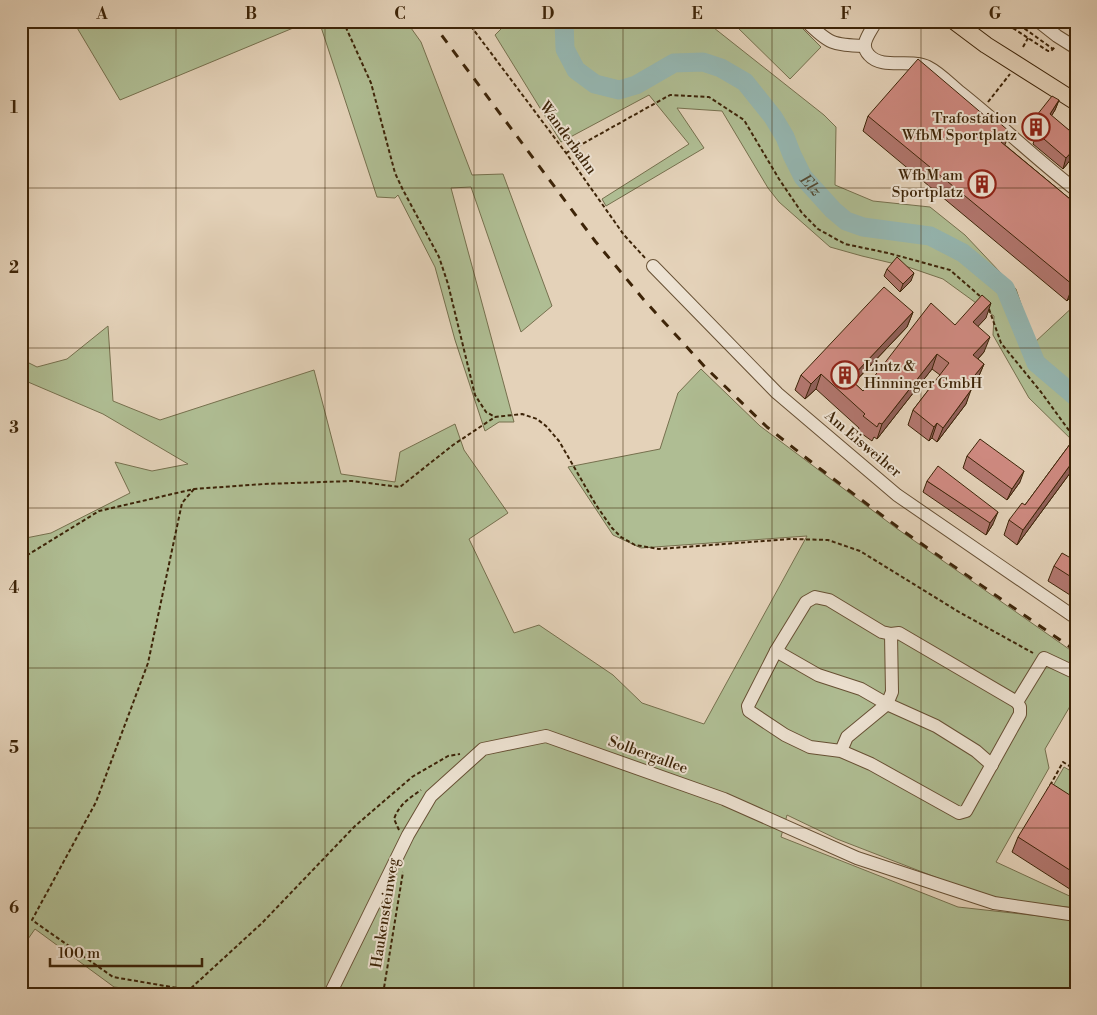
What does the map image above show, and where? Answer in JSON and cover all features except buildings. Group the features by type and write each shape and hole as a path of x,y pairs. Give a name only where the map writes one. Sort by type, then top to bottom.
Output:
{"main road":[{"path":"954,21 986,45 1076,102"}],"street":[{"path":"806,21 829,41 840,45 864,46"},
{"path":"1038,21 1076,48"},
{"path":"878,22 867,36 864,46 869,55 877,60 890,63 914,62 928,67 974,103 1058,177 1076,190"},
{"name":"Am Eisweiher","path":"653,266 777,393 897,494 1076,618"},
{"path":"1076,351 1076,356"},
{"path":"814,597 829,600 882,632 898,633 1017,702 1020,707 1020,714 966,811 959,813 871,764 842,751 810,747 786,735 749,711 748,706 776,651 806,602 814,597"},
{"path":"842,751 847,737 887,704 892,692 891,634"},
{"path":"776,651 818,675 861,689 887,704 936,726 976,752 992,765"},
{"path":"1017,702 1044,658 1076,673"},
{"name":"Solbergallee","path":"483,748 546,736 724,799 857,858 994,902 1076,916"},
{"path":"330,994 408,835 431,796 483,748"}],"path":[{"path":"343,21 371,83 395,173 402,190 439,257 448,284 475,395 486,412 495,417"},
{"name":"Wanderbahn","path":"467,21 566,153 624,235 653,266"},
{"path":"1002,21 1028,38 1052,50 1014,21"},
{"path":"1022,47 1028,38"},
{"path":"993,95 1010,74"},
{"path":"566,153 670,95 709,97 744,120 778,179 802,213 818,229 845,244 888,253 950,270 986,301 1001,343 1041,392 1076,440"},
{"path":"21,559 99,511 194,489 352,481 400,487 453,445 495,417 522,414 538,419 559,441 612,528 620,537 635,545 659,550 790,540 828,540 860,551 958,612 1044,658"},
{"path":"194,489 182,502 148,663 96,802 32,920 113,977 189,990 262,923 354,826 412,777 448,756 483,748"},
{"path":"1054,795 1047,790 1063,762 1076,770"},
{"name":"Haukensteinweg","path":"383,994 404,864"}],"green space":[{"path":"73,21 310,21 120,100"},
{"path":"319,21 406,21 421,42 472,175 503,174 552,306 521,332 471,187 451,188 514,422 499,422 485,431 455,340 435,267 398,195 395,198 377,197"},
{"path":"509,21 711,21 709,24 824,115 836,127 835,185 873,201 930,207 965,235 1016,289 1034,343 1076,304 1076,444 1029,398 993,335 994,316 943,279 908,267 830,247 779,202 768,188 722,111 677,108 704,148 606,206 602,199 689,144 649,95 561,142 495,35"},
{"path":"740,21 795,21 821,47 790,79 736,26"},
{"path":"108,326 113,401 160,420 314,370 341,474 395,482 400,452 455,424 464,450 508,513 469,539 514,633 539,625 613,675 642,703 704,724 807,536 641,548 613,535 568,467 660,449 678,393 701,369 760,426 896,528 1076,654 1076,696 1045,749 1049,768 996,862 1076,899 1076,908 992,899 837,839 787,815 781,837 958,907 1076,920 1076,994 175,994 114,987 35,929 21,949 21,539 51,533 130,493 115,462 152,471 188,464 103,414 21,379 21,359 37,367 67,359"},
{"path":"1064,767 1076,774 1076,807 1050,791"}],"waterway":[{"name":"Elz","path":"564,21 565,49 576,70 595,84 619,90 636,85 674,63 703,62 721,68 745,82 773,117 785,137 803,177 833,210 846,221 863,227 930,236 963,253 1005,288 1036,363 1076,397"}],"railway":[{"path":"431,21 595,241 644,300 705,367 767,427 819,468 903,531 1076,651"}],"place":[{"name":"Trafostation WfbM Sportplatz","path":"1036,127"},
{"name":"WfbM am Sportplatz","path":"982,184"},
{"name":"Lintz & Hinninger GmbH","path":"845,375"}]}
